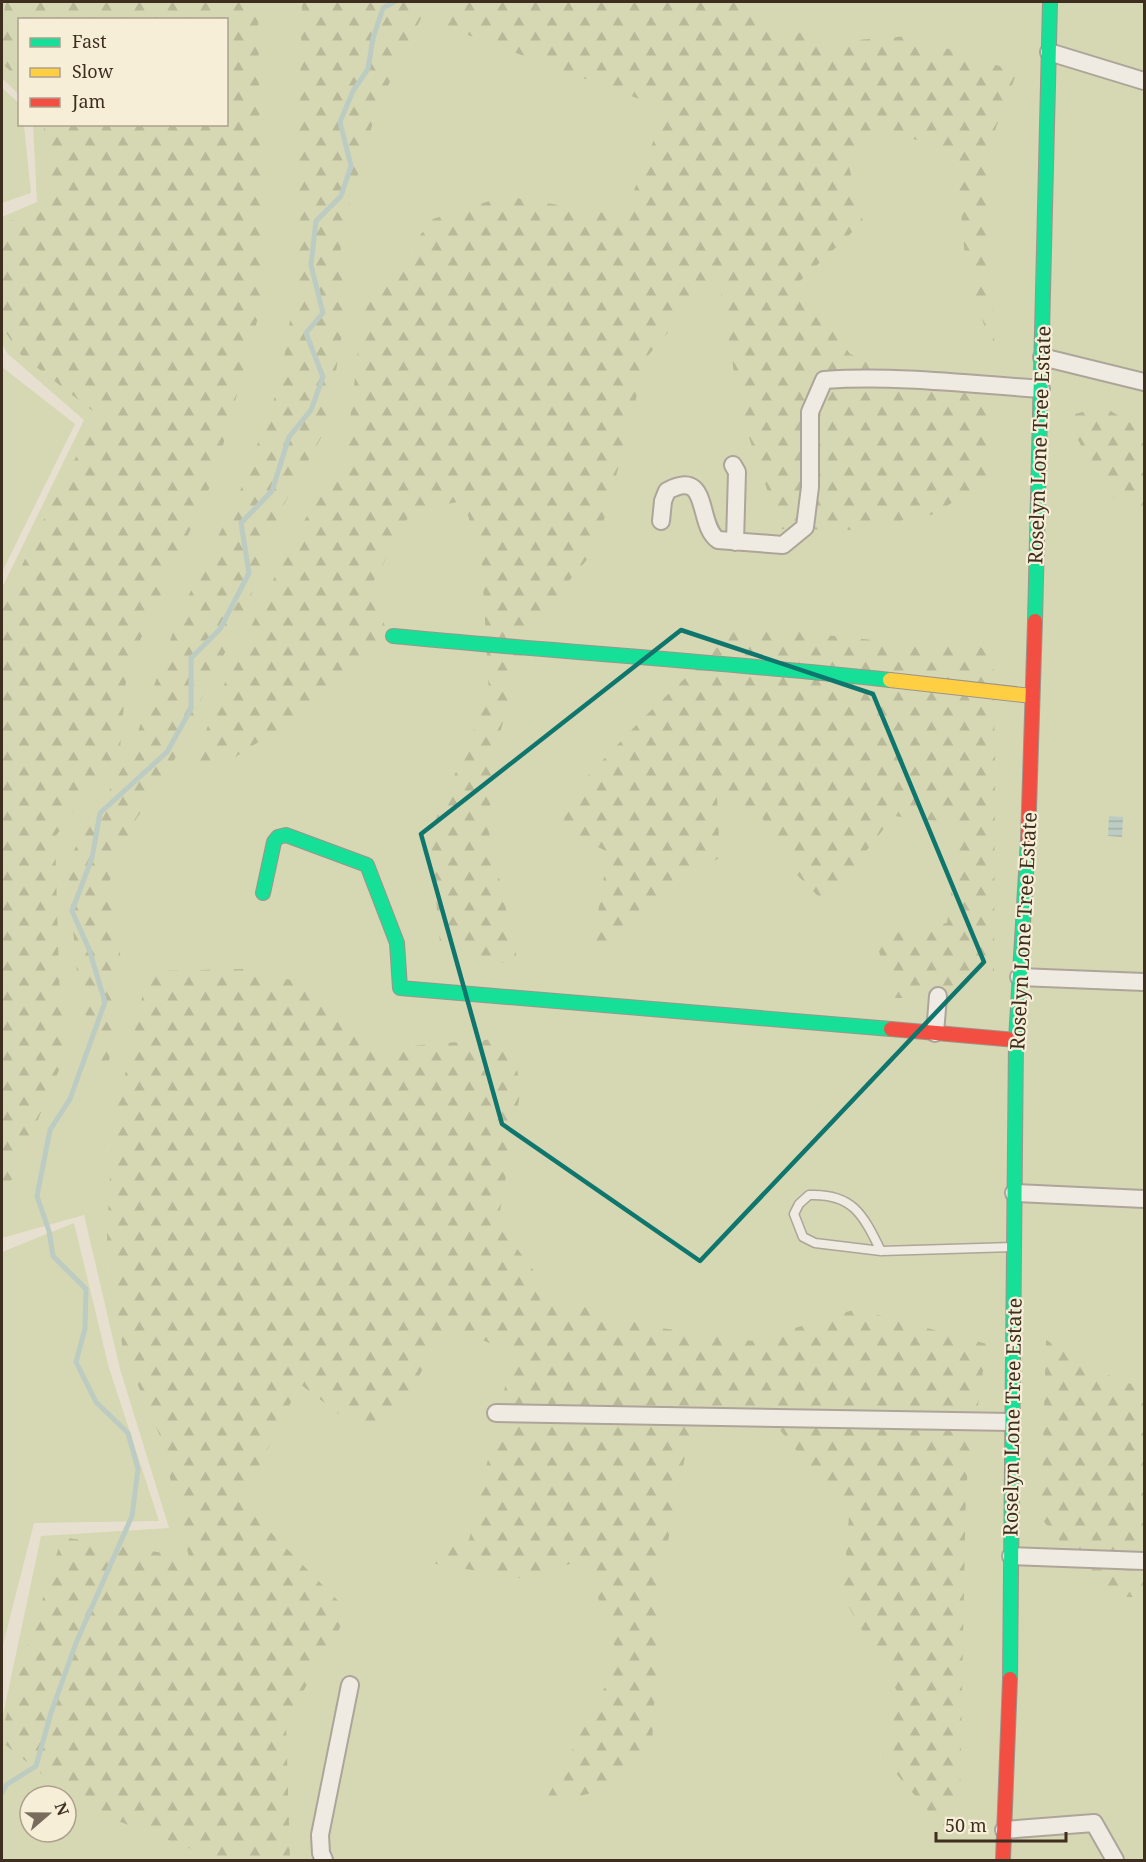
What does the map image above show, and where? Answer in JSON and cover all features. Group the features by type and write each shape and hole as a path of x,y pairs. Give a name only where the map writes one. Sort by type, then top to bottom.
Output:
{"street":[{"name":"Roselyn Lone Tree Estate","path":"1003,1860 1010,1670 1016,1040 1031,794 1050,2"},
{"path":"1049,52 1144,81"},
{"path":"1042,357 1144,382"},
{"path":"661,521 663,501 667,490 686,484 693,488 699,496 714,537 718,540 783,545 806,527 810,488 810,412 824,380 860,377 1041,389"},
{"path":"734,465 737,472 735,542"},
{"path":"393,636 527,649 765,666 1032,696"},
{"path":"263,893 274,842 278,837 286,835 367,866 397,943 400,988 1016,1040"},
{"path":"1019,977 1144,982"},
{"path":"935,1033 938,996"},
{"path":"1014,1193 1144,1199"},
{"path":"496,1413 1012,1422"},
{"path":"1011,1556 1144,1561"},
{"path":"324,1860 321,1853 320,1835 350,1684"},
{"path":"1004,1830 1094,1824 1115,1860"}],"lane":[{"path":"881,1251 863,1217 851,1204 839,1197 822,1194 808,1195 799,1204 794,1214 803,1237 815,1243 881,1251 1014,1247"}],"highlighted area":[{"path":"681,630 873,694 984,962 700,1261 502,1124 421,834"}],"green space":[{"path":"2,2 1144,2 1144,1860 2,1860 2,1720 41,1536 169,1528 120,1369 84,1215 2,1238 2,588 84,420 8,354 2,344 2,217 37,202 33,126 228,126 228,18 18,18 18,94 2,78"},
{"path":"6,2 258,2 262,303 214,478 127,669 120,749 55,837 59,978 65,1056 13,1178 2,1194 2,607 61,484 99,416 21,355 2,327 2,225 5,222 48,210 44,126 228,126 228,18 18,18 18,79 2,63 2,24"},
{"path":"302,2 429,2 377,108 340,238 345,316 327,427 277,517 244,616 206,689 168,774 136,819 109,882 121,960 107,1078 79,995 67,862 129,757 179,615 239,494 280,383 295,289"},
{"path":"446,2 751,2 760,20 829,42 910,36 1017,72 986,154 995,358 966,270 956,153 883,129 846,155 863,222 800,281 850,354 987,399 987,479 935,514 854,530 781,529 741,415 718,275 645,359 630,425 596,549 530,627 496,747 488,828 519,968 440,943 430,833 489,694 482,566 464,501 412,510 369,590 390,637 329,696 214,771 191,769 226,680 293,538 346,456 363,307 433,219 505,196 624,216 666,109 436,23"},
{"path":"2,88 18,102 18,126 24,126 31,193 2,203"},
{"path":"2,367 75,424 2,572"},
{"path":"1104,407 1144,431 1144,514 1105,493 1066,416"},
{"path":"740,626 920,645 993,648 994,971 931,998 892,998 875,937 947,923 961,824 894,816 825,903 793,871 762,818 717,796 720,857 672,891 641,906 627,939 589,967 608,852 545,821 642,719"},
{"path":"243,969 313,985 381,1048 510,1038 521,1088 498,1223 554,1298 647,1326 753,1341 856,1309 987,1344 966,1486 959,1847 882,1757 898,1693 843,1597 849,1516 779,1429 696,1402 661,1576 652,1744 601,1791 544,1804 619,1660 585,1559 524,1579 418,1561 469,1540 513,1353 447,1325 408,1396 374,1441 300,1384 241,1502 349,1612 286,1721 290,1860 220,1860 84,1808 78,1803 78,1784 54,1784 2,1742 2,1730 62,1537 189,1557 160,1436 123,1351 107,1240 112,1133 148,971"},
{"path":"74,1223 109,1368 159,1521 34,1523 2,1649 2,1252"},
{"path":"1046,1340 1116,1379 1144,1388 1144,1597 1106,1597 1041,1518"}],"shaded area":[{"path":"1109,816 1123,817 1122,837 1108,836"}],"waterway":[{"path":"2,1793 6,1785 36,1766 51,1713 76,1643 132,1516 138,1469 128,1433 96,1402 76,1362 85,1329 86,1289 53,1256 49,1231 37,1196 50,1130 70,1099 105,1002 89,949 72,911 92,858 100,813 167,752 191,709 191,658 220,629 249,573 241,523 272,491 289,437 311,410 323,377 306,333 323,313 311,265 316,221 341,196 351,166 340,122 353,91 368,69 373,38 383,8 394,2"}],"traffic: fast":[{"path":"1035,621 1050,2"},
{"path":"393,636 890,680"},
{"path":"263,893 274,842 278,837 286,835 367,865 397,943 400,988 891,1029"},
{"path":"1010,1679 1016,1040 1028,840"}],"traffic: slow":[{"path":"890,680 1032,696"}],"traffic: jam":[{"path":"1028,840 1035,621"},
{"path":"891,1029 1016,1040"},
{"path":"1003,1860 1010,1679"}]}
